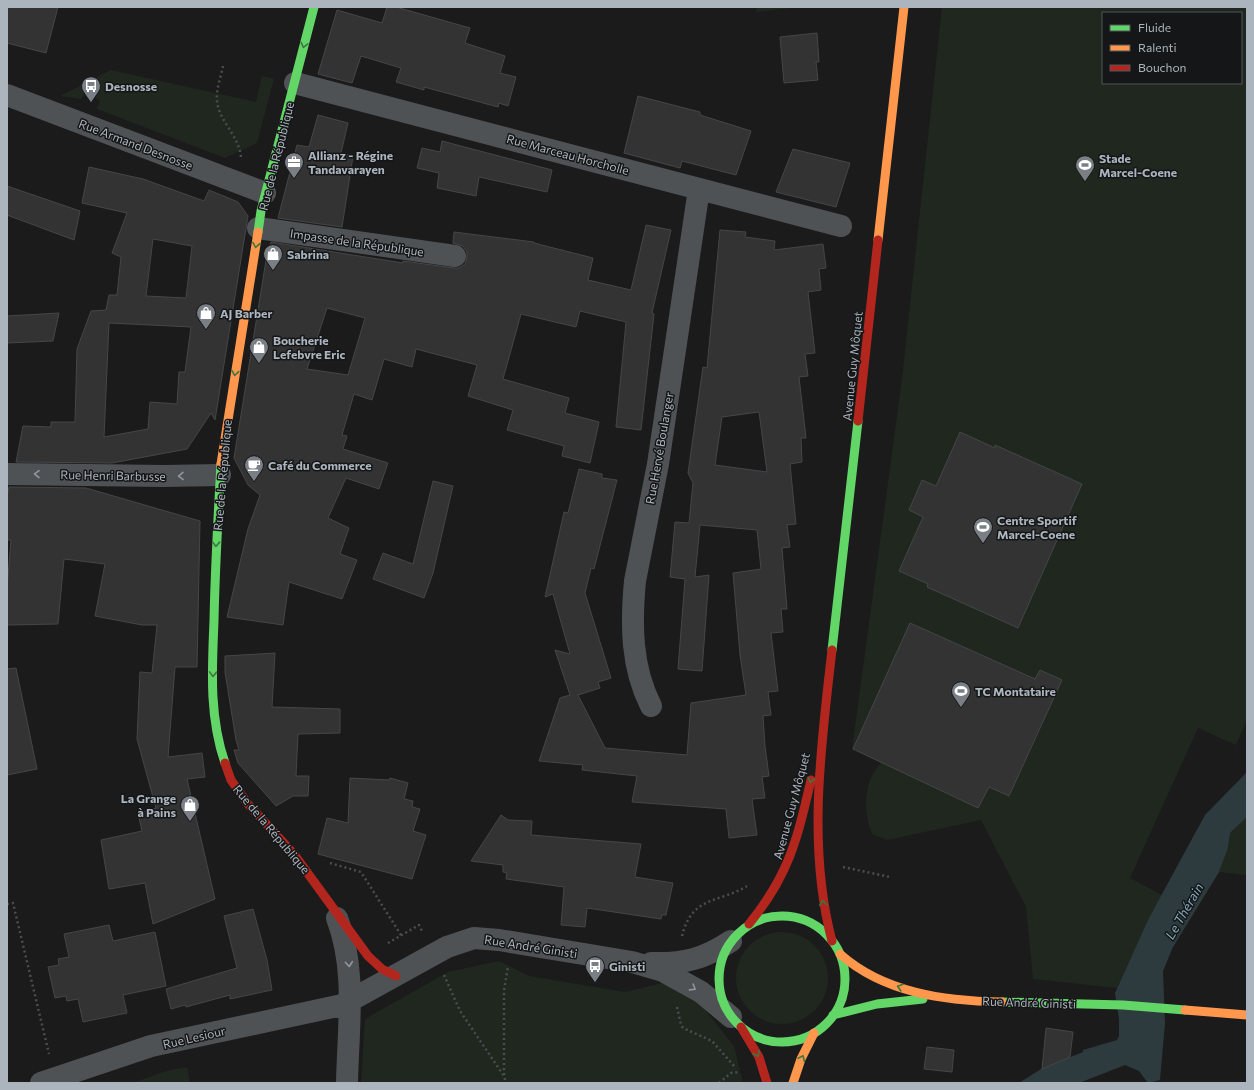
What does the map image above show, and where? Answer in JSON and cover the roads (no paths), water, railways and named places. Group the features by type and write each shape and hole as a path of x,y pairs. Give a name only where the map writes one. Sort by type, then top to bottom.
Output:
{"main road":[{"name":"Rue de la République","path":"314,7 265,193 258,228 220,475 212,682 217,736 225,766 231,780 248,804 293,853 335,913 368,956 382,969 396,976"},
{"name":"Avenue Guy Môquet","path":"832,941 825,916 821,877 819,820 823,729 904,7"},
{"name":"Avenue Guy Môquet","path":"748,926 772,896 790,861 801,823 823,729"},
{"path":"766,1083 759,1057 736,1022 720,992 719,975 723,957 731,942 748,926 765,918 774,916 793,917 815,925 832,941 840,954 844,972 844,990 838,1007 833,1015 814,1033 801,1059 793,1083"},
{"name":"Rue André Ginisti","path":"840,954 863,972 877,980 907,989 952,998 997,1002 1106,1004 1247,1015"},
{"name":"Rue André Ginisti","path":"833,1015 853,1008 892,1001 952,998"},
{"path":"736,1022 758,1037 776,1042 796,1040 814,1033"}],"street":[{"name":"Rue Marceau Horcholle","path":"294,83 841,226"},
{"name":"Rue Armand Desnosse","path":"7,95 265,193"},
{"name":"Rue Hervé Boulanger","path":"651,706 644,692 635,662 633,599 635,581 658,464 699,188"},
{"name":"Impasse de la République","path":"258,228 455,256"},
{"name":"Rue Henri Barbusse","path":"7,474 164,476 220,475"},
{"name":"Rue de la République","path":"335,913 347,951 349,964 347,1083"},
{"name":"Rue André Ginisti","path":"349,1002 435,954 466,940 484,938 632,962 663,971 701,992 736,1022"},
{"name":"Rue André Ginisti","path":"632,962 674,963 694,960 707,956 731,942"},
{"name":"Rue Lesiour","path":"48,1081 151,1046 327,1009 349,1002"}],"water":[{"name":"Le Thérain","path":"1247,772 1247,817 1230,833 1228,848 1219,872 1173,947 1163,971 1165,1023 1160,1080 1148,1083 1139,1071 1125,1065 1079,1083 1019,1083 1041,1069 1083,1052 1083,1050 1117,1040 1119,1036 1119,1019 1115,993 1149,918 1205,815"}],"place":[{"name":"Desnosse","path":"91,103"},
{"name":"Allianz - Régine Tandavarayen","path":"294,179"},
{"name":"Stade Marcel-Coene","path":"1085,182"},
{"name":"Sabrina","path":"273,271"},
{"name":"AJ Barber","path":"206,330"},
{"name":"Boucherie Lefebvre Eric","path":"259,364"},
{"name":"Café du Commerce","path":"254,482"},
{"name":"Centre Sportif Marcel-Coene","path":"983,544"},
{"name":"TC Montataire","path":"961,708"},
{"name":"La Grange à Pains","path":"190,822"},
{"name":"Ginisti","path":"595,983"}]}
